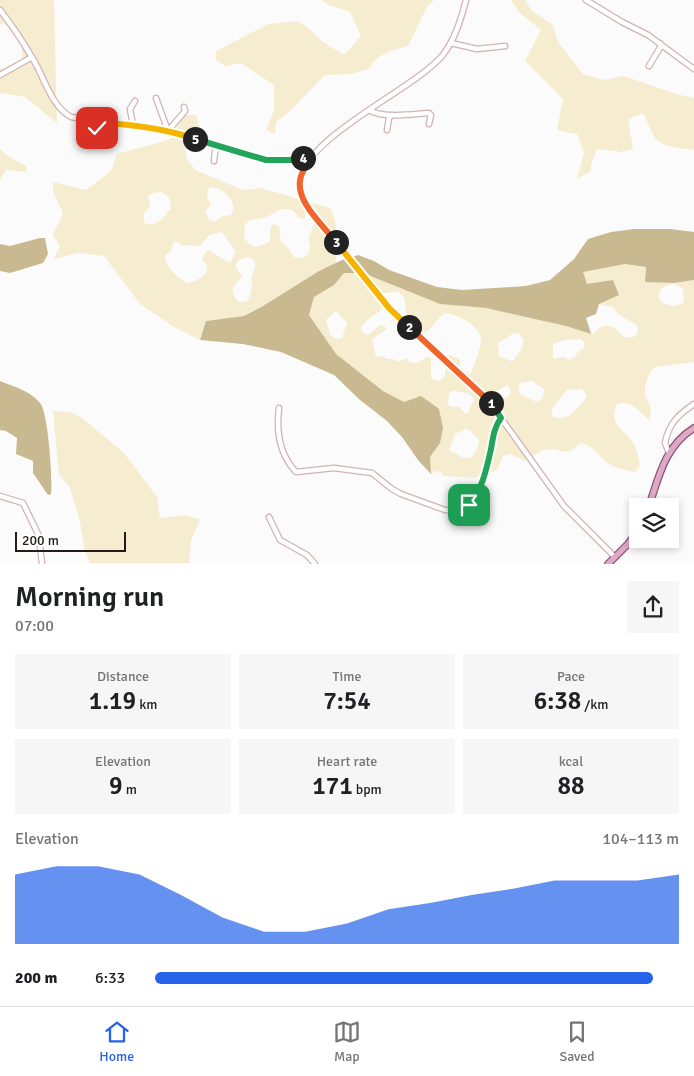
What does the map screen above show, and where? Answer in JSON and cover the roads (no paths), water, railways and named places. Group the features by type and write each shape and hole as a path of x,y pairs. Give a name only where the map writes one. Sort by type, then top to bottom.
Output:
{"main road":[{"path":"652,498 668,453 683,436 694,428"},
{"path":"608,564 629,541"}],"street":[{"path":"466,0 451,42 443,55 433,65 346,125 312,155 300,182 303,197 311,211 400,320 458,375 489,401 564,506 615,557"},
{"path":"586,0 660,42 694,69"},
{"path":"0,10 32,57 52,97 66,114 74,118 168,131 261,159 290,160 312,155"},
{"path":"451,42 477,49 505,46"},
{"path":"649,66 661,46 660,42"},
{"path":"0,76 32,57"},
{"path":"156,98 168,131"},
{"path":"133,125 130,109 135,101"},
{"path":"168,131 186,111 184,107"},
{"path":"369,110 374,113 392,115 429,113 431,115 429,124"},
{"path":"387,130 389,118 392,115"},
{"path":"92,138 98,122"},
{"path":"214,161 215,152 218,147"},
{"path":"668,453 665,443 673,421 678,415 694,404"},
{"path":"279,408 277,428 280,446 296,472 334,468 372,473 401,494 445,510 463,509 472,501 487,465 496,426 501,418"},
{"path":"0,496 24,503 39,536 42,564"},
{"path":"269,517 280,540 307,555 315,564"}]}
